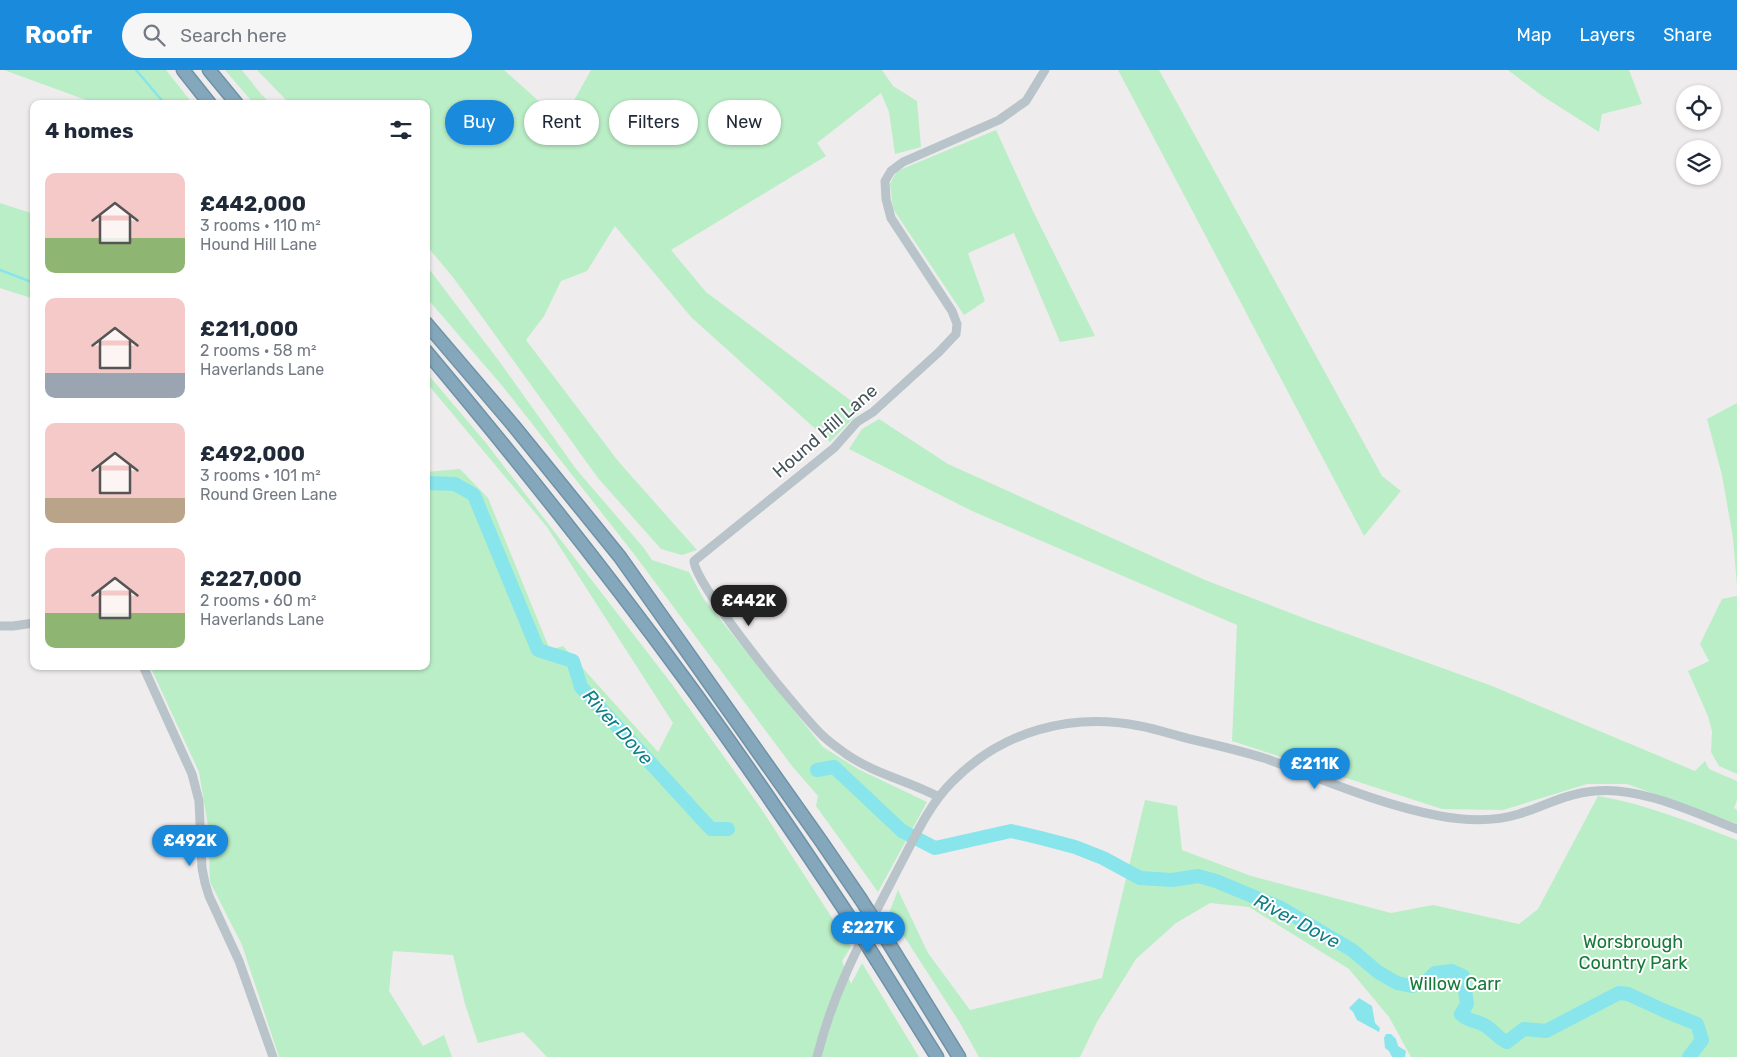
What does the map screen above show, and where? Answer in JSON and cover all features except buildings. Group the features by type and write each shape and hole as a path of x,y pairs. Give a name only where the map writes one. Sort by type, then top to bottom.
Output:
{"highway":[{"path":"183,70 207,100"},
{"path":"209,70 234,100"},
{"path":"430,328 513,425 620,557 860,898 959,1057"},
{"path":"430,356 503,442 684,678 803,847 878,961 937,1057"}],"street":[{"name":"Hound Hill Lane","path":"939,797 861,763 823,735 797,708 707,591 695,570 694,561 840,442 856,422 873,412 956,334 957,324 952,312 891,218 886,199 886,181 891,171 903,162 1006,116 1026,101 1045,70"},
{"path":"0,626 30,623"},
{"path":"145,670 192,774 199,801 202,868 205,883 239,961 273,1057"},
{"path":"817,1057 828,1017 844,974 919,829 939,797 950,783 974,762 1011,740 1047,726 1080,721 1141,726 1265,759 1409,809 1467,821 1506,818 1579,793 1624,790 1678,807 1737,829"}],"green space":[{"path":"4,70 166,70 190,100 86,100"},
{"path":"225,70 242,70 267,100 251,100"},
{"path":"257,70 504,70 537,100 524,100 524,145 599,145 599,100 574,100 591,70 882,70 893,86 917,101 921,147 895,154 889,112 881,93 817,143 826,156 671,250 706,292 862,409 830,442 691,317 615,226 587,271 561,281 544,316 526,340 618,461 697,550 682,555 661,549 598,478 480,314 430,250 430,100 286,100"},
{"path":"1118,70 1159,70 1382,476 1401,491 1364,536"},
{"path":"1508,70 1629,70 1642,104 1602,114 1599,132 1541,95"},
{"path":"996,130 1033,211 1095,336 1060,342 1014,233 968,253 985,301 964,315 893,209 890,184 897,171"},
{"path":"0,203 30,213 30,298 0,288"},
{"path":"430,270 499,361 576,469 652,560 689,572 703,598 823,747 858,769 927,802 878,892 816,806 818,796 792,766 634,554 504,388 430,302"},
{"path":"430,377 486,443 671,683 760,807 851,947 842,961 851,984 862,963 919,1057 547,1057 523,1032 478,1043 465,1004 453,955 393,951 389,991 423,1046 444,1035 452,1057 279,1057 242,945 210,882 208,826 199,772 152,670 430,670 430,472 460,469 488,498 550,650 563,646 658,752 673,723 547,527 430,387"},
{"path":"1737,403 1737,586 1733,538 1722,475 1707,419"},
{"path":"879,419 948,464 1205,580 1306,619 1492,686 1695,771 1705,761 1709,769 1737,781 1737,800 1734,808 1737,810 1737,824 1627,784 1587,784 1503,810 1442,809 1232,741 1237,625 972,511 849,449 862,429"},
{"path":"1737,596 1737,774 1719,766 1711,752 1712,731 1708,716 1688,671 1709,661 1700,644 1722,599"},
{"name":"Willow Carr","path":"1598,796 1651,809 1737,840 1737,1057 1411,1057 1389,1017 1349,969 1249,907 1210,903 1176,923 1136,959 1097,1022 1080,1057 979,1057 960,1023 889,913 898,890 928,953 970,1010 1102,978 1145,800 1177,806 1182,850 1251,876 1391,913 1433,905 1519,924 1538,909"}],"water":[{"path":"1359,998 1372,1006 1375,1023 1380,1028 1379,1032 1357,1020 1349,1008"},
{"path":"1386,1034 1391,1034 1396,1039 1398,1046 1406,1051 1405,1057 1392,1057 1385,1048 1384,1038"}],"waterway":[{"path":"136,70 162,100"},
{"path":"0,270 30,281"},
{"name":"River Dove","path":"430,483 455,484 474,495 538,650 573,661 581,687 711,829 728,829"},
{"name":"River Dove","path":"817,770 834,767 902,831 935,848 1011,831 1041,838 1075,847 1103,858 1140,878 1172,880 1198,876 1216,881 1281,908 1352,950 1378,972 1397,983 1412,986 1426,982 1435,973 1452,971 1463,976 1467,1004 1461,1014 1486,1026 1507,1042 1524,1029 1546,1031 1619,993 1628,994 1697,1024 1702,1040 1689,1057"}],"park label":[{"name":"Worsbrough Country Park","path":"1633,952"}]}
